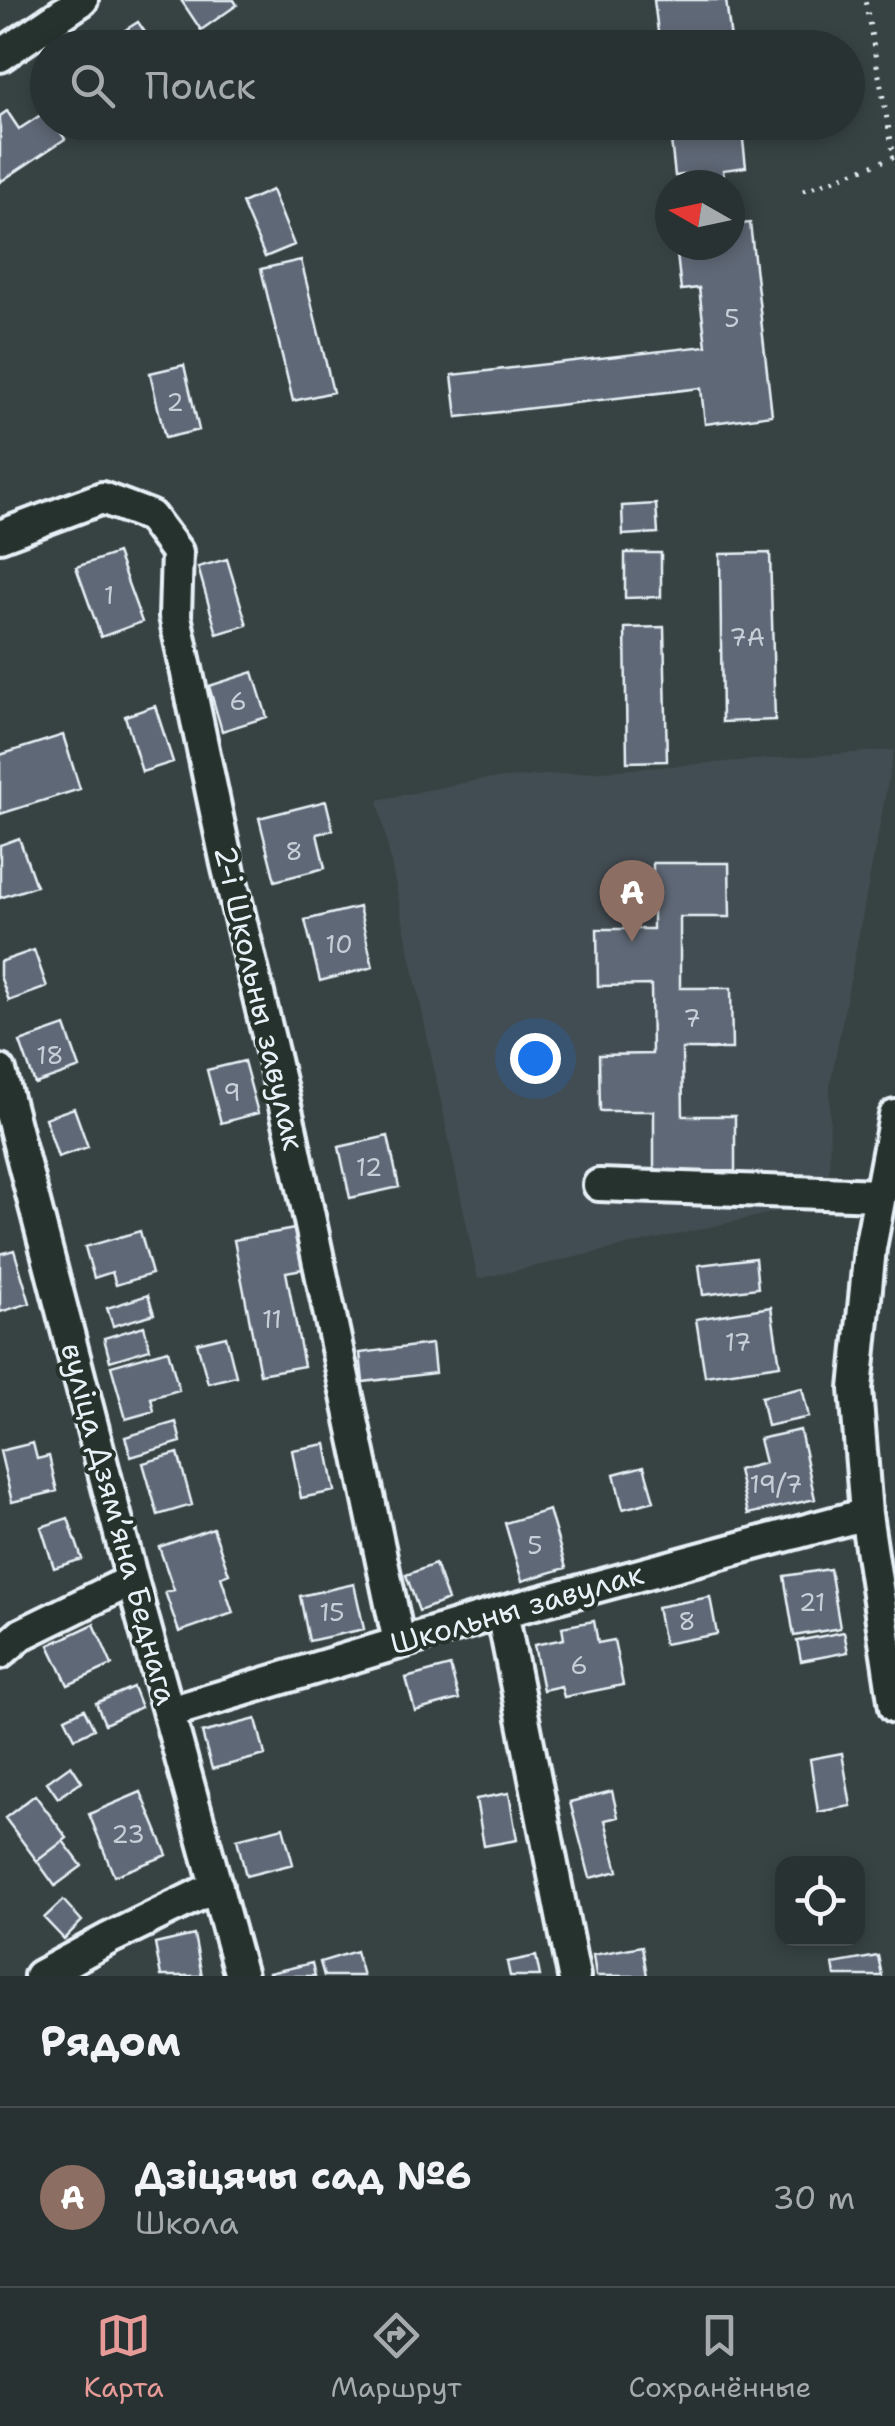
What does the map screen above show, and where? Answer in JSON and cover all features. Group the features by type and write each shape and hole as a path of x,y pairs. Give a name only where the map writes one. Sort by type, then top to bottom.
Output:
{"street":[{"path":"38,30 82,0"},
{"path":"0,56 30,36"},
{"name":"2-і Школьны завулак","path":"0,536 102,498 150,516 177,552 175,616 400,1642"},
{"name":"вуліца Дзямʼяна Беднага","path":"0,1071 132,1580 241,1976"},
{"path":"895,1116 880,1195 883,1247 856,1389 866,1514 895,1708"},
{"path":"599,1185 880,1195"},
{"name":"Школьны завулак","path":"170,1712 502,1612 866,1514"},
{"path":"0,1653 22,1634 132,1580"},
{"path":"502,1612 574,1976"},
{"path":"40,1976 217,1886"}],"path":[{"path":"803,191 894,157 865,0"}],"shaded area":[{"path":"894,750 830,1085 829,1200 478,1279 378,800 478,780"}],"building":[{"path":"181,0 234,0 237,5 201,30"},
{"path":"654,0 726,0 730,30 658,30"},
{"path":"138,22 143,30 125,30"},
{"path":"7,111 19,129 30,122 30,140 63,140 0,182 0,116"},
{"path":"671,140 743,140 746,167 674,170"},
{"path":"272,190 294,245 265,257 242,203"},
{"path":"750,223 772,415 705,424 701,388 457,417 452,375 706,346 699,288 681,290 678,260 745,260 745,224"},
{"path":"301,260 333,392 293,401 261,269"},
{"path":"184,365 199,430 165,438 150,373"},
{"path":"656,504 658,533 623,535 622,506"},
{"path":"117,553 142,622 101,637 76,567"},
{"path":"625,553 661,553 661,597 625,598"},
{"path":"770,553 775,720 722,722 720,554"},
{"path":"227,559 247,625 217,634 198,567"},
{"path":"664,627 667,761 627,762 625,628"},
{"path":"253,672 267,717 222,731 209,686"},
{"path":"155,706 173,762 142,772 125,716"},
{"path":"63,735 80,789 0,814 0,755"},
{"path":"326,801 333,830 317,834 325,868 275,881 259,818"},
{"path":"19,838 36,886 0,898 0,845"},
{"path":"653,863 729,863 730,917 680,917 680,988 731,988 732,1049 682,1049 683,1116 735,1116 735,1171 654,1172 654,1111 600,1111 599,1055 652,1054 651,985 598,986 597,929 653,929"},
{"path":"359,907 373,967 320,981 305,920"},
{"path":"34,950 47,987 9,1001 0,976 0,962"},
{"path":"65,1026 80,1068 35,1084 20,1042"},
{"path":"244,1061 258,1113 221,1123 207,1070"},
{"path":"74,1108 88,1147 58,1157 45,1118"},
{"path":"388,1136 399,1187 350,1198 339,1147"},
{"path":"300,1228 308,1268 286,1272 304,1366 260,1374 234,1240"},
{"path":"140,1231 152,1274 116,1285 112,1272 94,1278 85,1247"},
{"path":"14,1250 30,1303 0,1312 0,1254"},
{"path":"755,1258 758,1288 703,1295 699,1265"},
{"path":"148,1295 154,1314 113,1326 107,1308"},
{"path":"771,1307 780,1365 705,1376 696,1319"},
{"path":"144,1326 150,1349 110,1361 104,1338"},
{"path":"226,1336 236,1376 208,1383 197,1343"},
{"path":"432,1344 435,1373 363,1382 360,1353"},
{"path":"168,1350 179,1390 151,1398 154,1411 126,1419 111,1366"},
{"path":"802,1388 809,1417 767,1426 761,1397"},
{"path":"176,1422 181,1442 131,1457 125,1437"},
{"path":"800,1430 815,1499 748,1514 738,1470 765,1463 759,1439"},
{"path":"33,1443 37,1459 49,1456 57,1491 12,1502 0,1451"},
{"path":"326,1444 335,1491 301,1498 292,1450"},
{"path":"178,1453 192,1505 158,1515 143,1463"},
{"path":"644,1466 654,1501 623,1509 614,1474"},
{"path":"549,1510 566,1568 522,1581 505,1523"},
{"path":"68,1518 82,1559 54,1568 41,1527"},
{"path":"213,1528 229,1574 221,1577 233,1613 179,1632 165,1592 174,1590 159,1547"},
{"path":"435,1564 448,1600 419,1611 406,1575"},
{"path":"830,1569 840,1628 794,1636 784,1576"},
{"path":"354,1584 364,1629 309,1641 300,1596"},
{"path":"710,1597 717,1634 664,1644 657,1607"},
{"path":"594,1621 598,1643 614,1640 623,1685 564,1697 561,1686 543,1690 534,1645 564,1639 562,1627"},
{"path":"94,1624 112,1665 68,1685 49,1645"},
{"path":"844,1632 848,1652 801,1661 797,1641"},
{"path":"450,1666 459,1699 415,1711 406,1678"},
{"path":"133,1687 141,1707 105,1724 96,1703"},
{"path":"84,1709 94,1729 75,1738 65,1718"},
{"path":"256,1719 265,1755 212,1769 202,1733"},
{"path":"842,1753 851,1806 818,1812 810,1759"},
{"path":"71,1765 82,1782 58,1798 47,1782"},
{"path":"612,1791 618,1817 605,1820 618,1871 590,1878 570,1802"},
{"path":"141,1792 167,1855 114,1876 89,1814"},
{"path":"509,1793 517,1840 484,1846 476,1799"},
{"path":"35,1795 67,1838 37,1861 5,1818"},
{"path":"283,1827 293,1864 246,1876 237,1839"},
{"path":"63,1841 82,1866 55,1886 37,1861"},
{"path":"63,1900 82,1921 64,1939 44,1918"},
{"path":"194,1935 202,1976 161,1976 155,1944"},
{"path":"642,1946 647,1976 596,1976 593,1955"},
{"path":"356,1951 363,1976 324,1976 320,1962"},
{"path":"536,1956 540,1976 510,1976 507,1962"},
{"path":"878,1956 882,1976 835,1976 833,1964"},
{"path":"312,1963 315,1976 269,1976 269,1973"}],"place":[{"name":"Дзіцячы сад №6","path":"632,942"}]}
